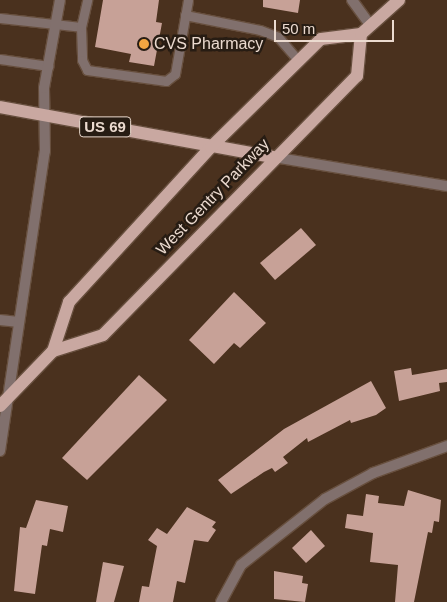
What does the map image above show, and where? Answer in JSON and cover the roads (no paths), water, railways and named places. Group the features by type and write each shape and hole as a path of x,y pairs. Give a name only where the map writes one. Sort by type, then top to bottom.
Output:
{"main road":[{"path":"361,34 400,0"},
{"name":"West Gentry Parkway","path":"4,402 54,351 69,302 210,147 321,40 361,34 357,76 273,157 103,335 54,351"},
{"name":"US 69","path":"0,107 210,147 273,157"}],"street":[{"path":"0,451 4,402 19,322 45,151 48,66 60,0"},
{"path":"352,0 371,26"},
{"path":"273,157 447,186"},
{"path":"0,320 19,322"},
{"path":"221,602 241,565 310,509 372,473 447,446"}],"lane":[{"path":"88,2 81,27 82,60 87,70 166,81 175,74 188,0"},
{"path":"186,15 260,30 278,38 299,61"},
{"path":"0,18 55,27 81,27"},
{"path":"0,58 48,66"}],"place":[{"name":"CVS Pharmacy","path":"144,44"}]}
